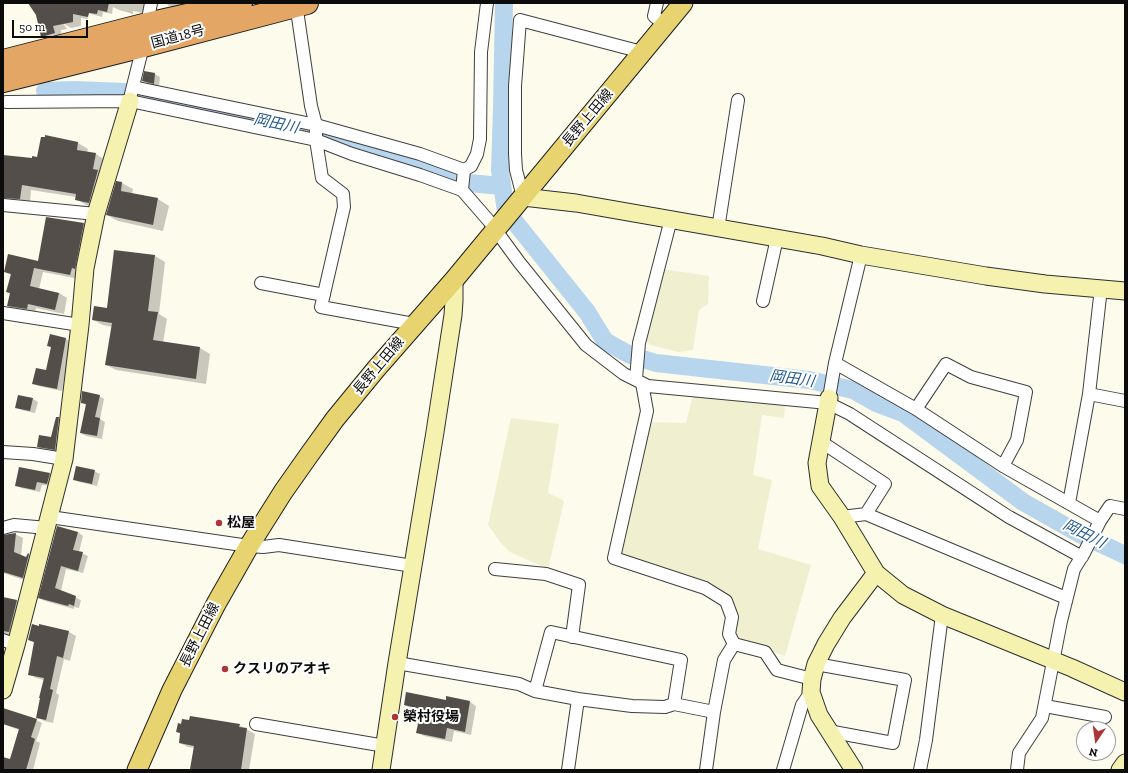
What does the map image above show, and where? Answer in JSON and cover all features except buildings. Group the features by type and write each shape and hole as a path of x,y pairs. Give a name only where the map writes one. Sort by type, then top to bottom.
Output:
{"highway":[{"name":"国道18号","path":"3,61 149,13 241,3"},
{"name":"国道18号","path":"3,81 143,46 299,4"}],"main road":[{"name":"長野上田線","path":"137,770 154,730 198,637 233,572 283,492 335,420 414,324 454,280 683,3"}],"street":[{"path":"463,180 477,154 480,139 481,52 487,3"},
{"path":"657,3 654,16 665,25"},
{"path":"299,4 298,17 322,178 343,194 344,208 321,306 414,324"},
{"path":"3,690 10,642 48,522 64,458 80,325 85,268 96,214 132,93 149,13"},
{"path":"642,52 520,20 515,86 515,154 517,174 522,197 576,203 671,219 822,246 861,255 986,276 1045,284 1125,291"},
{"path":"6,102 132,93 420,154 463,180 495,229 535,283 586,345 624,374 648,386 828,401 1009,517 1083,555"},
{"path":"718,228 738,100"},
{"path":"316,133 352,154 420,175 463,180"},
{"path":"3,205 96,214"},
{"path":"671,219 639,344 639,381 647,411 614,558 705,588 726,601 732,616 729,634 734,644 765,652 777,670 813,678 905,680 893,743 828,731"},
{"path":"763,301 777,238"},
{"path":"861,255 834,368 820,441 817,463 820,486 842,517 876,573 903,595 942,615 1054,660 1125,692"},
{"path":"381,770 453,315 454,280"},
{"path":"261,283 324,295"},
{"path":"1069,503 1089,394 1101,288"},
{"path":"3,313 80,325"},
{"path":"916,409 946,364 971,377 1026,392 1017,440 1003,466"},
{"path":"834,368 916,409 1003,466 1100,522"},
{"path":"1089,394 1125,401"},
{"path":"820,441 885,484 866,514"},
{"path":"3,452 64,458"},
{"path":"1017,770 1019,753 1042,718 1066,598 1074,569 1110,506 1125,509"},
{"path":"842,517 866,514 1066,598"},
{"path":"3,528 48,522 249,546 264,547 279,545 413,566"},
{"path":"495,569 546,574 579,585 572,637"},
{"path":"783,770 802,705 813,678 842,618 876,573"},
{"path":"920,770 926,740 942,615"},
{"path":"535,692 551,632 681,660 674,704"},
{"path":"706,770 714,712 724,660 734,644"},
{"path":"397,663 519,684 535,692 578,699 638,706 665,707 674,704 714,712"},
{"path":"813,678 818,715 854,770"},
{"path":"568,770 578,699"},
{"path":"1044,706 1105,717"},
{"path":"256,724 385,746"},
{"path":"1120,770 1125,763"}],"green space":[{"path":"663,269 709,276 708,304 699,310 693,350 678,352 651,345 643,339"},
{"path":"693,395 785,405 784,418 762,415 753,475 772,480 758,549 811,565 785,656 739,640 735,631 727,596 618,557 648,422 686,423"},
{"path":"511,418 559,424 548,493 564,501 548,569 510,552 501,543 488,525"}],"waterway":[{"name":"岡田川","path":"504,3 500,171 506,211 587,312 605,341 630,355 656,363 809,380 853,390 876,403 903,413 1023,502 1078,533 1125,555"},
{"name":"岡田川","path":"45,91 75,90 124,92 172,101 326,135 406,157 469,183 501,186"}],"place":[{"name":"松屋","path":"219,523"},
{"name":"クスリのアオキ","path":"225,669"},
{"name":"榮村役場","path":"395,717"}]}
